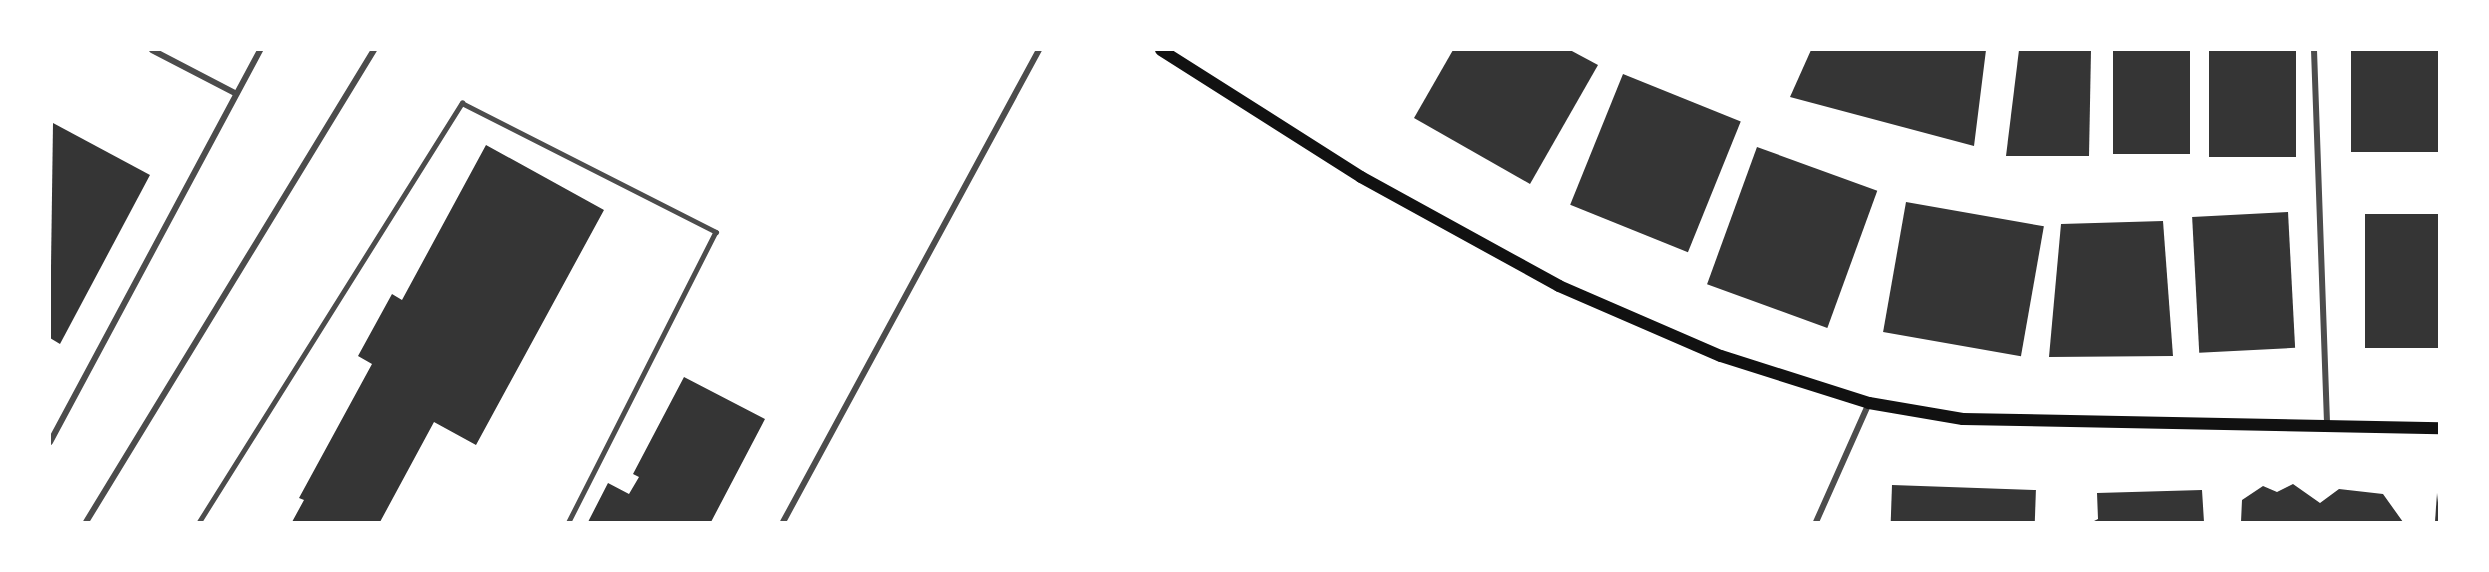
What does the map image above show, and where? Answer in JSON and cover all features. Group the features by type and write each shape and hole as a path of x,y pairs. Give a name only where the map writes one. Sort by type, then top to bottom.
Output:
{"main road":[{"path":"1161,50 1361,177 1559,286 1721,356 1869,403 1963,419 2327,424 2439,428"}],"street":[{"path":"152,50 235,93"},
{"path":"50,442 260,50"},
{"path":"86,522 374,50"},
{"path":"783,522 1039,50"},
{"path":"2314,50 2327,424"},
{"path":"1816,522 1869,403"}],"lane":[{"path":"199,522 462,103 716,232 569,522"}],"building":[{"path":"1453,50 1570,50 1598,65 1530,184 1414,118"},
{"path":"1811,50 1986,50 1974,146 1790,97"},
{"path":"2019,50 2091,50 2089,156 2006,156"},
{"path":"2113,50 2190,50 2190,154 2113,154"},
{"path":"2209,50 2296,50 2296,157 2209,157"},
{"path":"2351,50 2440,50 2440,152 2351,152"},
{"path":"1623,74 1741,122 1688,252 1570,205"},
{"path":"53,123 150,175 60,344 50,338"},
{"path":"486,145 604,210 476,445 434,422 380,522 292,522 304,500 299,498 372,364 358,356 392,294 402,300"},
{"path":"1757,147 1877,191 1827,328 1707,284"},
{"path":"1906,202 2044,226 2021,356 1883,332"},
{"path":"2288,212 2295,348 2199,353 2192,217"},
{"path":"2365,214 2440,214 2440,348 2365,348"},
{"path":"2163,221 2173,356 2049,357 2061,224"},
{"path":"684,377 765,419 711,522 588,522 608,483 629,494 639,477 633,474"},
{"path":"2293,484 2320,503 2339,489 2383,494 2403,522 2241,522 2242,500 2263,486 2277,492"},
{"path":"1892,485 2036,490 2035,522 1891,522"},
{"path":"2202,490 2204,522 2092,522 2098,519 2097,493"},
{"path":"2437,493 2440,522 2435,522"}]}
